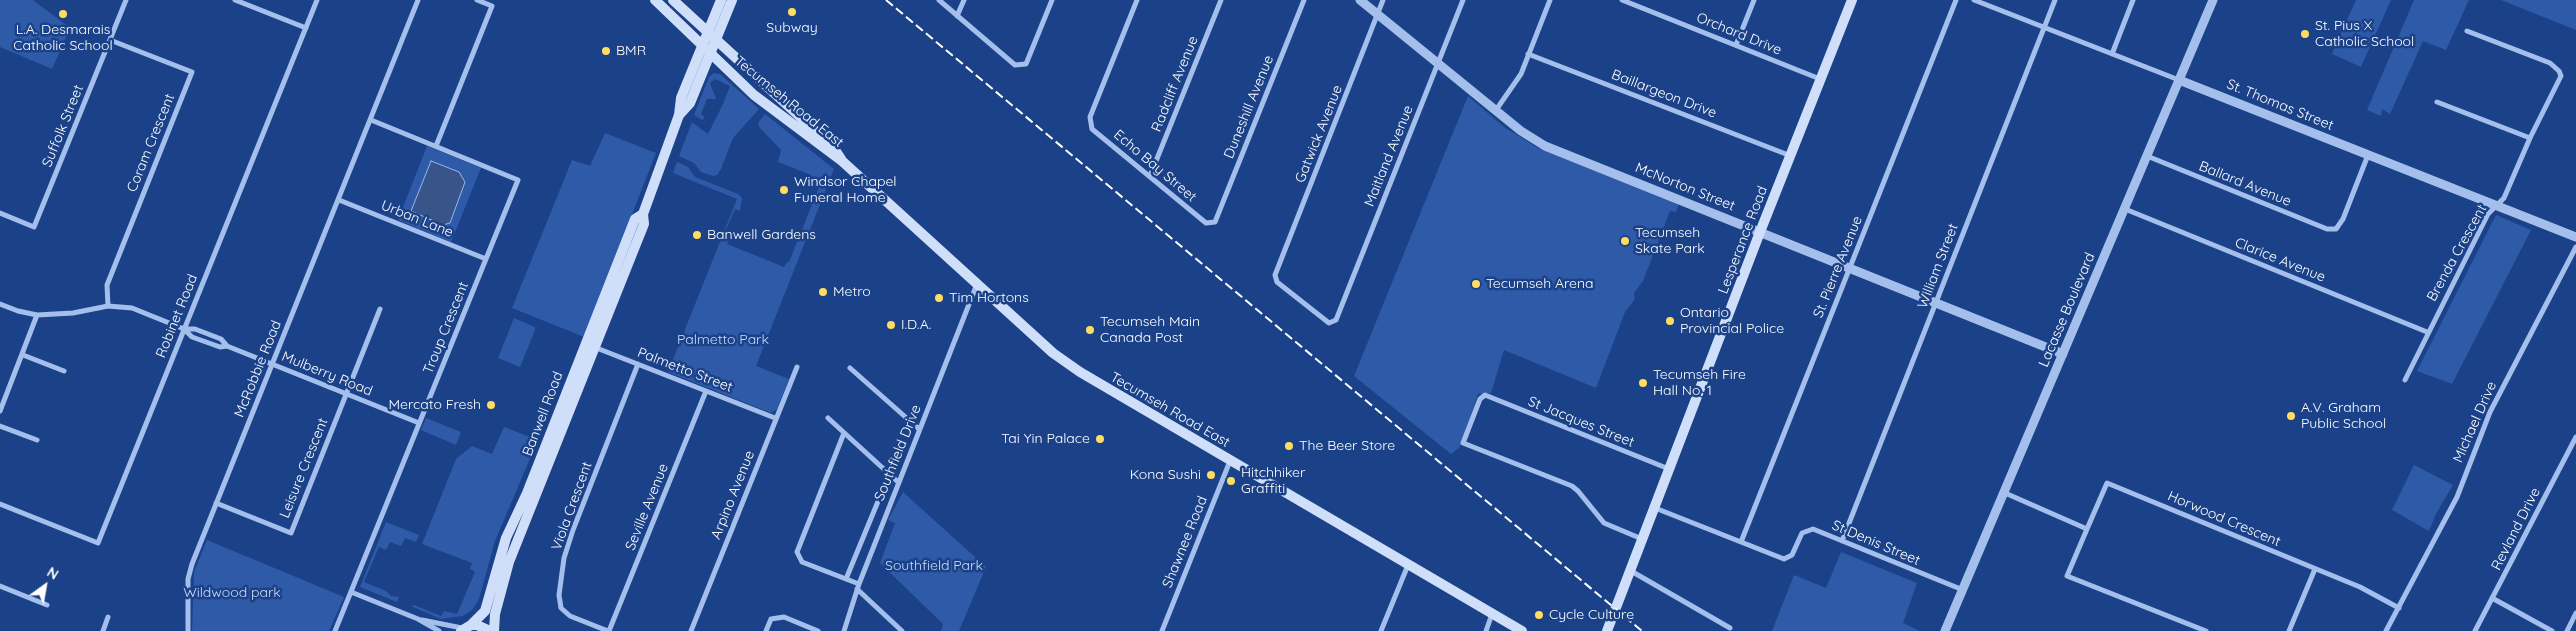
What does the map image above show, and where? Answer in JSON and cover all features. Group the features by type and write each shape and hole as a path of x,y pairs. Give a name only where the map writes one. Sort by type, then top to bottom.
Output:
{"main road":[{"name":"Tecumseh Road East","path":"655,0 754,95 842,161 1053,353 1080,372 1230,461 1522,631"},
{"name":"Tecumseh Road East","path":"673,0 709,31 833,147 842,161"},
{"name":"Banwell Road","path":"466,628 481,616 487,606 504,544 528,494 644,224 643,214 679,115 681,98 721,0"},
{"name":"Banwell Road","path":"679,115 690,103 732,0"},
{"name":"Lesperance Road","path":"1606,631 1852,0"},
{"name":"Banwell Road","path":"494,631 495,614 510,562 591,346"},
{"path":"466,628 484,626 490,631"}],"street":[{"name":"Suffolk Street","path":"0,213 34,227 126,0"},
{"path":"235,0 306,28"},
{"name":"Robinet Road","path":"0,504 98,544 317,0"},
{"name":"McRobbie Road","path":"188,631 188,579 192,564 418,0"},
{"path":"436,146 492,6 476,0"},
{"path":"939,0 1016,65 1026,64 1052,0"},
{"path":"957,16 964,0"},
{"name":"Echo Bay Street","path":"1137,0 1090,117 1092,129 1206,223 1215,222"},
{"name":"Radcliff Avenue","path":"1150,176 1221,0"},
{"name":"Duneshill Avenue","path":"1215,222 1304,0"},
{"name":"McNorton Street","path":"1360,0 1532,139 1545,146 2063,354"},
{"name":"Gatwick Avenue","path":"1336,320 1328,323 1277,282 1275,275 1383,0"},
{"name":"Maitland Avenue","path":"1336,320 1463,0"},
{"path":"1496,110 1521,74 1550,0"},
{"name":"Orchard Drive","path":"1622,0 1820,79"},
{"path":"1736,45 1754,0"},
{"name":"St. Pierre Avenue","path":"1741,542 1956,0"},
{"name":"St. Thomas Street","path":"1974,0 2576,237"},
{"name":"William Street","path":"1842,541 2055,0"},
{"path":"2112,54 2134,0"},
{"name":"Lacasse Boulevard","path":"1945,631 2213,0"},
{"name":"Brenda Crescent","path":"2405,380 2427,332 2488,214 2504,198 2530,138 2560,82 2559,71 2550,63 2468,30"},
{"name":"Coram Crescent","path":"108,306 107,285 192,72 110,40"},
{"name":"Baillargeon Drive","path":"1528,54 1791,156"},
{"path":"2437,102 2530,138"},
{"name":"Troup Crescent","path":"335,631 518,180 371,120"},
{"name":"Ballard Avenue","path":"2147,156 2326,229 2336,229 2343,219 2368,155"},
{"name":"Urban Lane","path":"339,200 486,259"},
{"name":"Clarice Avenue","path":"2125,209 2427,332"},
{"name":"Michael Drive","path":"2386,631 2457,497 2490,412 2576,247"},
{"name":"Southfield Drive","path":"844,631 858,586 976,284"},
{"name":"Mulberry Road","path":"0,304 37,315 72,313 108,306 132,308 184,329 195,329 221,339 227,346 420,423"},
{"path":"346,394 380,309"},
{"path":"0,411 24,354 37,315"},
{"name":"Palmetto Street","path":"591,346 776,418"},
{"path":"24,354 64,371"},
{"name":"Viola Crescent","path":"609,631 570,616 560,608 559,595 564,558 572,530 638,364"},
{"name":"Arpino Avenue","path":"691,631 796,367"},
{"path":"850,368 920,430"},
{"name":"Seville Avenue","path":"609,631 706,391"},
{"name":"Leisure Crescent","path":"216,503 291,533 346,394"},
{"name":"St Jacques Street","path":"1643,540 1604,523 1578,491 1533,470 1463,443 1480,399 1485,395 1669,470"},
{"path":"828,418 898,482"},
{"path":"0,426 37,440"},
{"path":"844,433 797,552 802,562 846,579 858,586 902,631"},
{"name":"Revland Drive","path":"2475,631 2576,437"},
{"name":"Shawnee Road","path":"1162,631 1230,461"},
{"name":"Horwood Crescent","path":"2206,631 2067,576 2107,483 2315,568"},
{"path":"2005,493 2087,528"},
{"path":"846,579 879,499"},
{"name":"St Denis Street","path":"1655,508 1784,559 1792,555 1802,532 1813,528 1963,590"},
{"path":"1381,631 1408,565"},
{"path":"2289,631 2315,568 2360,587 2399,608"},
{"path":"1631,571 1730,628"},
{"path":"0,586 47,605"},
{"path":"351,592 418,619 439,631"},
{"path":"2492,598 2552,631"},
{"path":"2566,631 2576,613"},
{"path":"1486,631 1492,614"},
{"path":"103,631 108,617"},
{"path":"766,631 771,619 784,617 818,631"},
{"path":"418,619 454,628 466,628"}],"green space":[{"path":"0,0 33,0 70,28 52,69 0,47"},
{"path":"2356,0 2391,0 2361,67 2332,54"},
{"path":"2414,0 2469,0 2446,50 2423,41 2390,114 2382,109 2381,116 2367,110"},
{"path":"2501,0 2576,0 2576,30"},
{"path":"714,73 720,74 759,109 733,138 721,169 717,175 713,176 701,172 694,163 679,156 692,122 708,134 723,104 730,86 715,79 710,83 716,99 707,99 701,114 705,117 702,120 694,115 709,77"},
{"path":"1468,96 1504,127 1538,148 1679,203 1676,212 1670,211 1643,281 1634,293 1635,299 1625,312 1596,388 1504,350 1491,393 1478,394 1460,447 1451,454 1354,376"},
{"name":"Palmetto Park","path":"765,114 834,169 756,366 789,379 777,409 771,413 668,372 737,199 673,173 677,162 688,167 695,177 738,194 742,198 740,211 735,209 723,236 729,239 727,244 784,267 789,262 821,182 811,177 811,175 778,162 781,150 759,127 758,123"},
{"path":"605,133 656,153 584,337 512,308 572,160 590,166"},
{"path":"427,146 481,168 451,242 398,220"},
{"path":"2496,215 2531,230 2452,384 2417,371"},
{"path":"514,318 535,327 520,367 498,358"},
{"path":"426,418 461,432 456,445 421,430"},
{"path":"504,427 535,439 537,442 495,541 479,599 472,610 463,616 441,619 411,606 414,605 441,616 444,611 457,614 475,572 470,569 472,563 422,544 456,459 472,446 492,454"},
{"path":"2414,465 2453,485 2436,514 2429,531 2392,510"},
{"name":"Southfield Park","path":"903,492 986,567 959,631 941,631 943,624 880,563 895,523 888,520"},
{"path":"386,522 419,535 416,542 405,538 401,546 390,542 386,550 379,547 364,582 386,591 391,596 399,597 397,602 360,587"},
{"name":"Wildwood park","path":"207,540 344,597 329,631 192,631 194,572"},
{"path":"1841,552 1917,583 1903,623 1920,631 1772,631 1794,575 1826,588"}],"shaded area":[{"path":"431,161 459,172 465,182 450,223 443,225 411,211"}],"railway":[{"path":"886,0 1642,631"}],"place":[{"name":"Subway","path":"792,12"},
{"name":"L.A. Desmarais Catholic School","path":"63,14"},
{"name":"St. Pius X Catholic School","path":"2305,34"},
{"name":"BMR","path":"606,51"},
{"name":"Windsor Chapel Funeral Home","path":"784,190"},
{"name":"Banwell Gardens","path":"697,235"},
{"name":"Tecumseh Skate Park","path":"1625,241"},
{"name":"Tecumseh Arena","path":"1476,284"},
{"name":"Metro","path":"823,292"},
{"name":"Tim Hortons","path":"939,298"},
{"name":"Ontario Provincial Police","path":"1670,321"},
{"name":"I.D.A.","path":"891,325"},
{"name":"Tecumseh Main Canada Post","path":"1090,330"},
{"name":"Tecumseh Fire Hall No. 1","path":"1643,383"},
{"name":"Mercato Fresh","path":"491,405"},
{"name":"A.V. Graham Public School","path":"2291,416"},
{"name":"Tai Yin Palace","path":"1100,439"},
{"name":"The Beer Store","path":"1289,446"},
{"name":"Kona Sushi","path":"1211,475"},
{"name":"Hitchhiker Graffiti","path":"1231,481"},
{"name":"Cycle Culture","path":"1539,615"}]}
